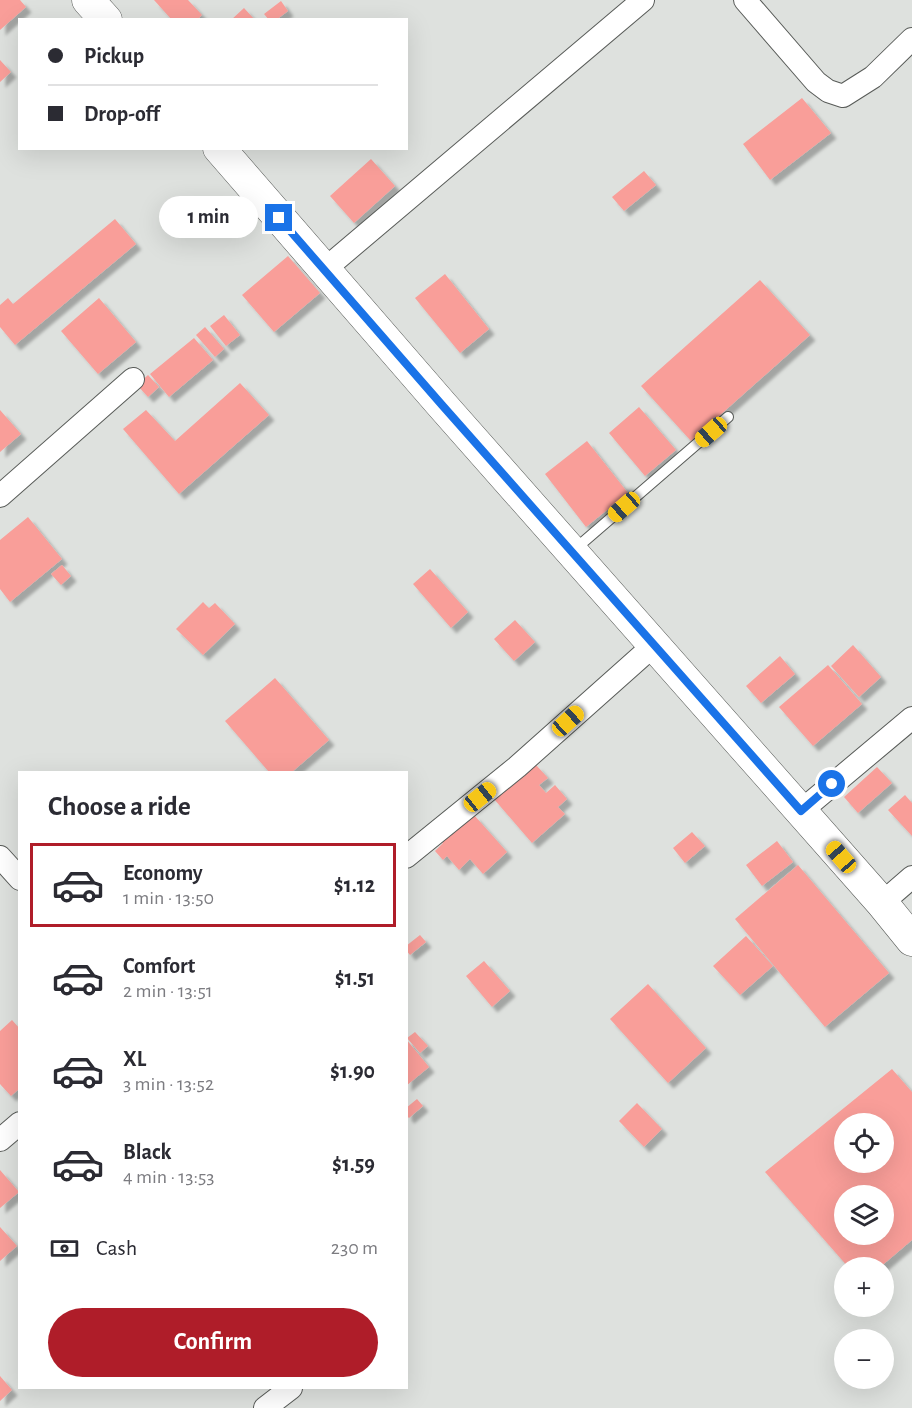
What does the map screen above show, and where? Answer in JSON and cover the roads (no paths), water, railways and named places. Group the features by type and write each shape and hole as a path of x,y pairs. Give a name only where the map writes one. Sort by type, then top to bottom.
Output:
{"main road":[{"path":"88,0 104,18"},
{"path":"221,150 912,940"}],"street":[{"path":"325,269 643,0"},
{"path":"745,0 816,82 828,91 843,96 873,77 912,39"},
{"path":"0,496 133,379"},
{"path":"408,855 517,767 654,645"},
{"path":"801,811 912,718"},
{"path":"0,857 18,877"},
{"path":"882,903 912,877"},
{"path":"0,1140 18,1125"},
{"path":"265,1408 290,1389"}],"lane":[{"path":"571,552 728,417"}]}
